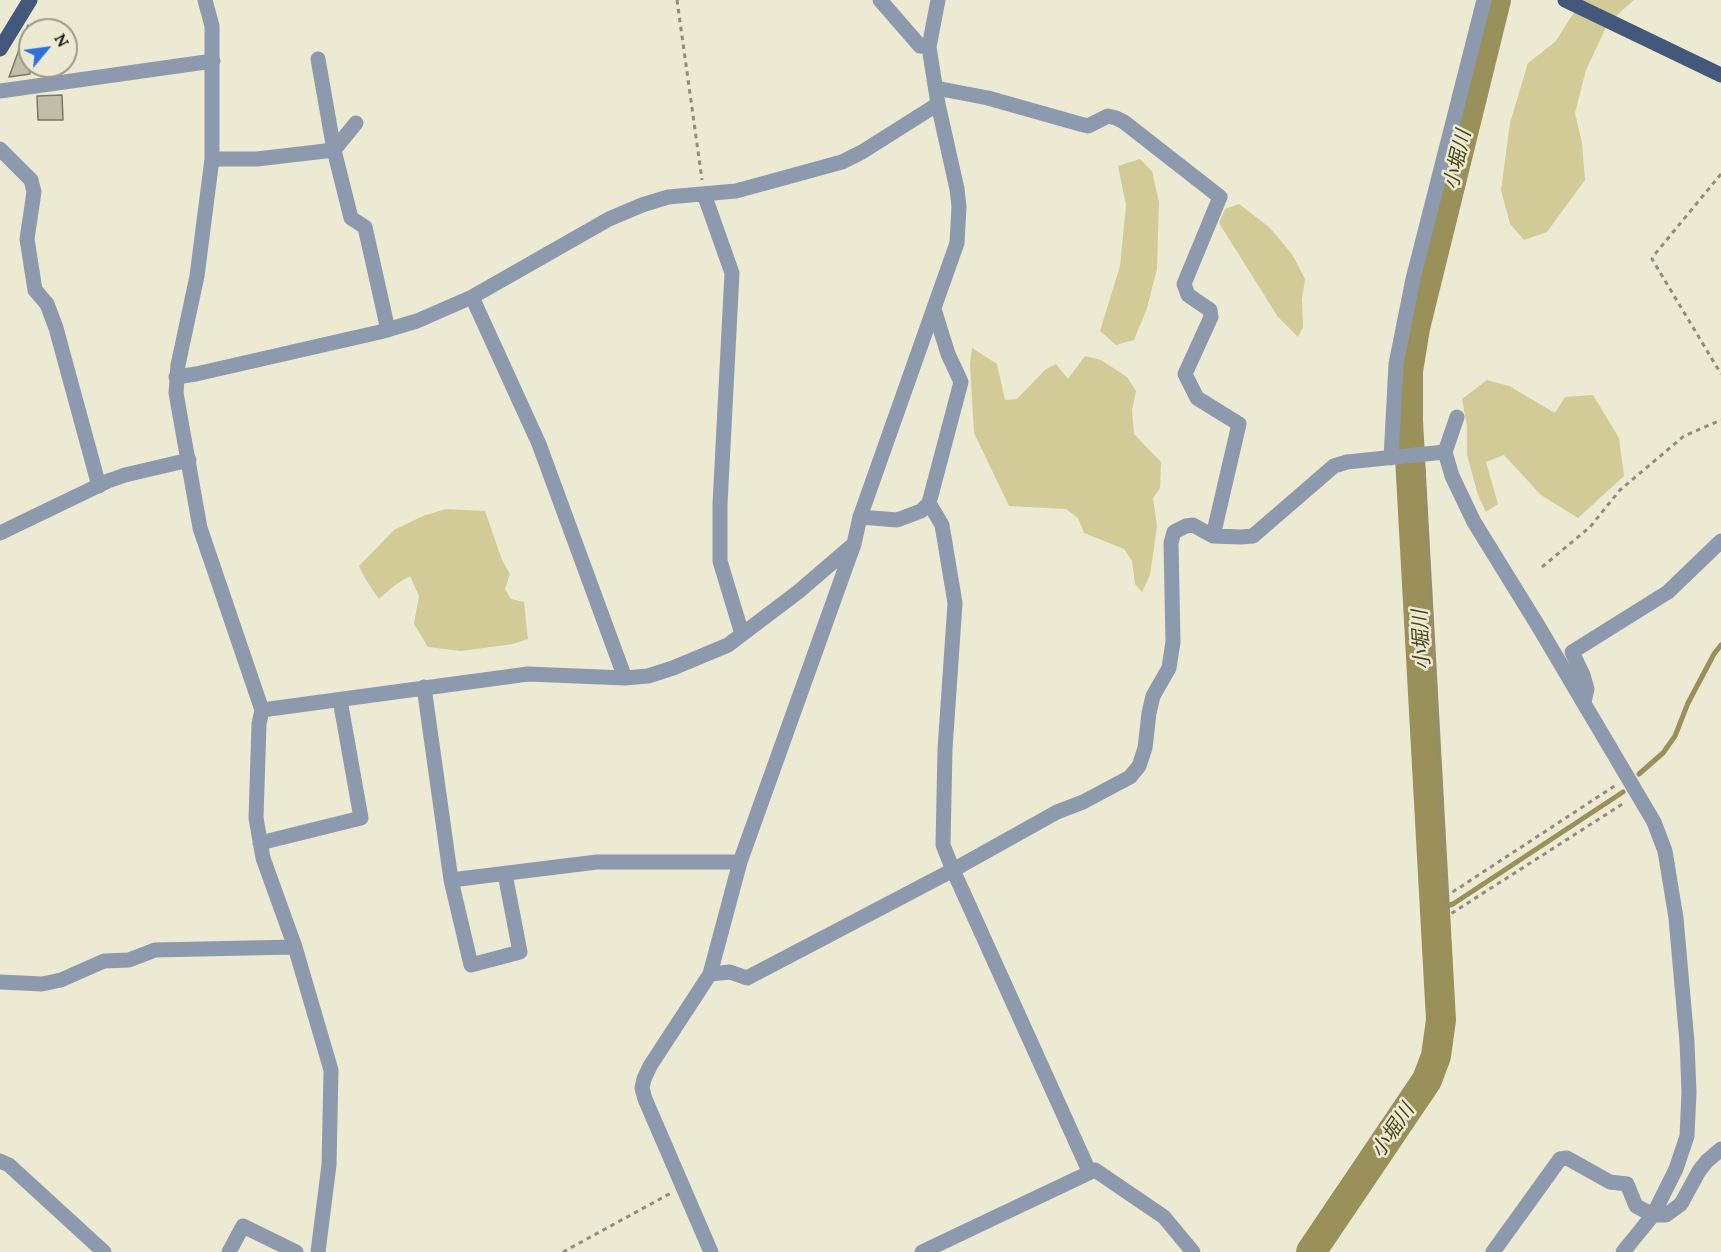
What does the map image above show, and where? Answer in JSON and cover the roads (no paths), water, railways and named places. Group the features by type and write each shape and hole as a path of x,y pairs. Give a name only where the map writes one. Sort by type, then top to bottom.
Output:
{"main road":[{"path":"0,49 30,0"},
{"path":"1565,0 1721,75"}],"street":[{"path":"206,0 212,26 212,159 197,276 176,377 176,393 200,528 262,710 259,724 256,818 263,858 295,947 332,1070 329,1165 318,1252"},
{"path":"880,0 920,46 929,47"},
{"path":"711,1252 642,1088 650,1066 710,974 740,862 854,544 860,517 957,243 959,216 957,189 938,104 929,47 938,0"},
{"path":"1395,458 1398,353 1413,279 1484,0"},
{"path":"318,59 334,150 351,218 365,227 388,330"},
{"path":"0,91 213,61"},
{"path":"936,88 988,98 1088,126 1108,116 1116,118 1220,197 1184,284 1188,295 1210,310 1211,316 1185,374 1197,398 1239,424 1213,536"},
{"path":"176,377 388,330 417,321 472,297 609,219 642,205 668,197 736,190 842,162 938,104"},
{"path":"212,159 257,159 334,150 356,123"},
{"path":"0,149 31,180 34,192 27,239 34,290 47,304 56,328 99,486"},
{"path":"704,194 732,273 720,504 720,561 742,634"},
{"path":"472,297 539,444 625,678"},
{"path":"860,517 897,520 921,511 928,503 961,382 948,354 934,309"},
{"path":"1457,417 1445,452 1452,476 1474,522 1638,794 1654,822 1665,851 1676,918 1687,1042 1689,1092 1687,1136 1676,1169 1653,1215 1623,1252"},
{"path":"710,974 730,972 747,978 953,870 1057,812 1083,802 1131,777 1139,766 1146,748 1153,696 1169,668 1173,642 1170,543 1174,532 1193,525 1213,536 1253,536 1334,466 1445,452"},
{"path":"0,533 124,475 189,460"},
{"path":"928,503 942,525 955,603 945,749 943,845 1089,1171"},
{"path":"1584,702 1587,689 1572,652 1668,592 1721,541"},
{"path":"262,710 528,674 625,678 648,676 728,645 798,592 854,544"},
{"path":"424,687 451,880 471,965 520,952 505,874"},
{"path":"260,843 361,818 340,700"},
{"path":"451,880 597,862 740,862"},
{"path":"0,982 42,984 61,981 104,961 129,960 155,950 295,947"},
{"path":"1493,1252 1560,1159 1567,1158 1610,1182 1628,1184 1636,1206 1653,1215 1666,1215 1681,1204 1699,1171 1721,1149"},
{"path":"0,1161 9,1165 104,1252"},
{"path":"922,1252 1095,1170 1164,1217 1193,1252"},
{"path":"229,1252 243,1226 296,1252"}],"waterway":[{"name":"小堀川","path":"1311,1252 1427,1080 1436,1056 1441,1020 1408,421 1408,371 1415,328 1496,0"},
{"path":"1639,774 1663,753 1675,736 1688,703 1721,645"},
{"path":"1434,910 1453,904 1623,792"}]}
